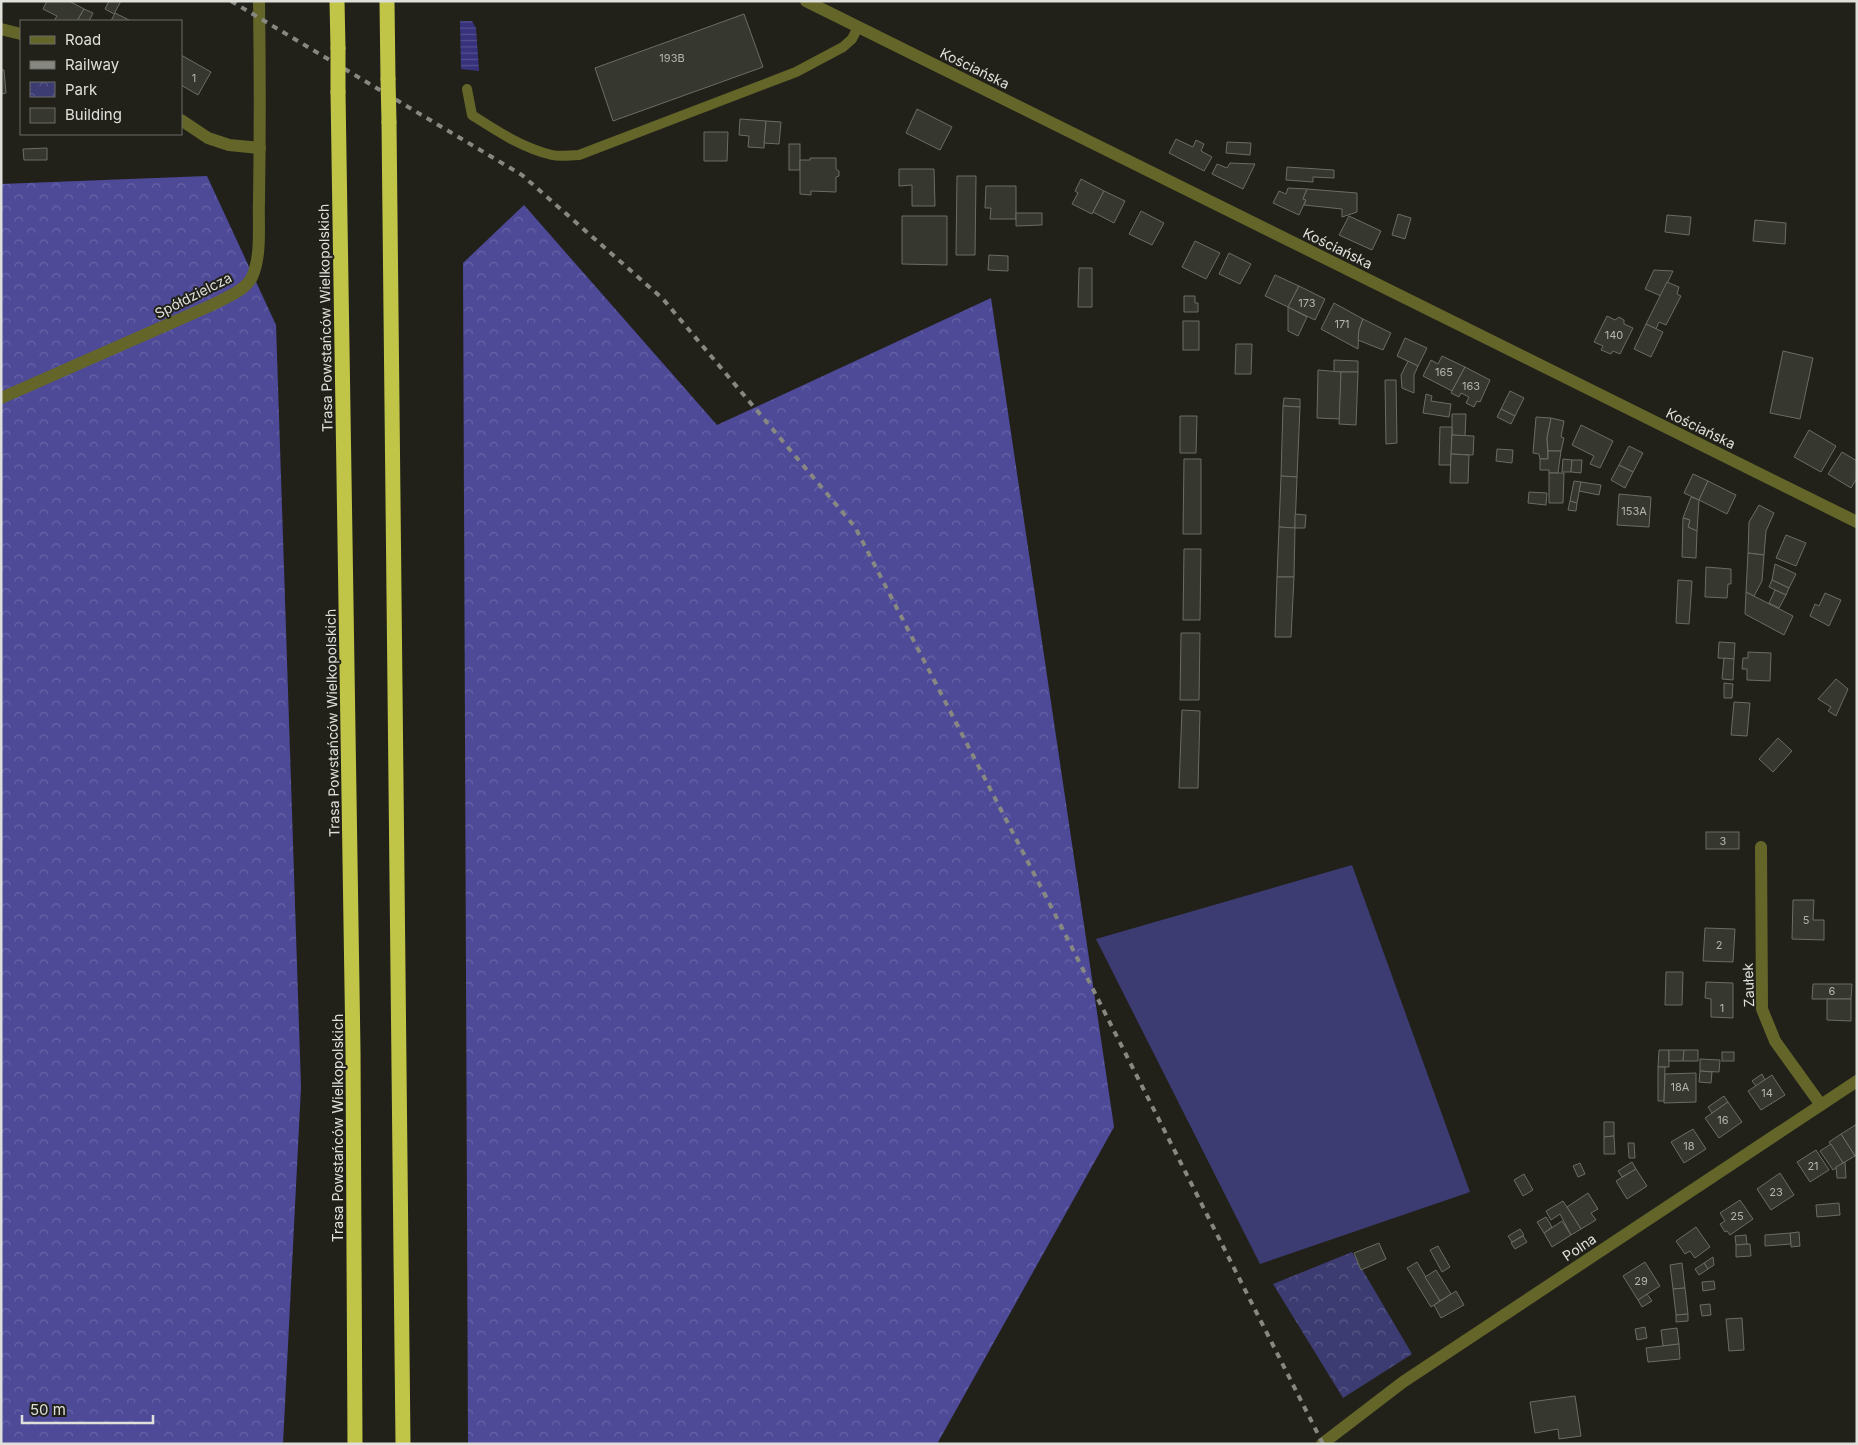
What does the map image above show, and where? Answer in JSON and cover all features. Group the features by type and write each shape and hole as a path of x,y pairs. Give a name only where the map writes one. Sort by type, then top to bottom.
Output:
{"highway":[{"name":"Trasa Powstańców Wielkopolskich","path":"337,1 353,1051 355,1444"},
{"path":"388,1 403,1444"}],"street":[{"name":"Spółdzielcza","path":"1,398 212,306 239,291 250,279 255,268 258,241 260,148 259,1"},
{"name":"Kościańska","path":"806,1 1857,522"},
{"path":"1,30 20,34"},
{"path":"182,121 208,138 229,145 260,148"},
{"name":"Zaułek","path":"1761,847 1762,1009 1774,1041 1821,1105"},
{"name":"Polna","path":"1322,1444 1384,1395 1857,1081"}],"lane":[{"path":"467,89 472,114 501,133 528,147 553,155 579,155 796,72 843,48 852,39 858,28"}],"green space":[{"path":"207,176 276,325 301,1087 283,1444 1,1444 1,184"},
{"path":"524,205 717,425 991,298 1114,1127 937,1444 468,1444 463,263"},
{"path":"1352,865 1470,1192 1260,1264 1096,939"},
{"path":"1352,1252 1412,1354 1343,1398 1273,1284"}],"shaded area":[{"path":"460,21 472,21 476,28 479,71 461,69"}],"building":[{"path":"47,1 69,1 84,9 78,20 55,20 57,16 43,9"},
{"path":"109,1 121,1 114,14 105,9"},
{"path":"84,9 93,13 90,20 78,20"},
{"path":"115,13 129,20 112,20"},
{"path":"744,14 763,67 613,121 595,68"},
{"path":"182,56 211,72 198,95 182,86"},
{"path":"1,70 4,70 6,93 1,94"},
{"path":"917,109 952,127 940,150 906,133"},
{"path":"740,119 766,121 764,148 748,147 749,136 739,135"},
{"path":"766,121 781,122 779,144 764,143"},
{"path":"704,132 728,132 727,161 704,161"},
{"path":"1176,139 1193,147 1196,140 1204,144 1201,151 1212,157 1204,171 1169,153"},
{"path":"1227,142 1251,143 1250,155 1226,153"},
{"path":"789,144 800,144 800,170 789,170"},
{"path":"47,148 47,160 24,160 23,149"},
{"path":"810,158 836,158 836,169 839,171 839,176 836,177 836,192 811,191 811,195 800,194 800,160 810,160"},
{"path":"1230,163 1255,164 1243,189 1212,174 1217,164 1227,168"},
{"path":"1287,167 1334,170 1334,178 1313,177 1313,182 1286,180"},
{"path":"899,169 934,169 935,206 912,206 912,185 899,186"},
{"path":"957,176 976,176 975,255 956,255"},
{"path":"1081,179 1104,191 1092,214 1072,204 1078,193 1075,191"},
{"path":"986,186 1016,186 1016,219 990,219 991,208 985,208"},
{"path":"1288,188 1307,189 1303,199 1306,200 1299,215 1273,203 1279,191 1286,194"},
{"path":"1307,189 1357,193 1357,212 1342,217 1342,209 1304,205 1306,200 1303,199"},
{"path":"1104,191 1125,201 1114,223 1093,212"},
{"path":"1141,211 1164,223 1152,245 1129,234"},
{"path":"1016,213 1042,213 1042,225 1016,226"},
{"path":"1398,214 1411,218 1405,239 1392,235"},
{"path":"1667,215 1691,217 1689,235 1665,232"},
{"path":"902,216 947,216 947,265 902,264"},
{"path":"1349,216 1381,231 1372,250 1339,235"},
{"path":"1755,220 1786,223 1785,244 1753,241"},
{"path":"1195,241 1220,253 1206,279 1182,267"},
{"path":"1229,253 1251,264 1240,284 1219,274"},
{"path":"989,255 1008,256 1008,271 988,270"},
{"path":"1079,268 1092,268 1092,307 1078,307"},
{"path":"1654,270 1673,271 1661,296 1645,289"},
{"path":"1275,275 1299,286 1288,307 1265,296"},
{"path":"1667,282 1679,287 1677,294 1681,296 1666,325 1659,322 1656,329 1646,324"},
{"path":"1299,286 1325,299 1315,320 1288,307"},
{"path":"1184,296 1195,296 1195,303 1198,303 1198,312 1184,312"},
{"path":"1334,303 1363,319 1359,330 1358,349 1321,329"},
{"path":"1288,307 1307,317 1298,336 1288,331"},
{"path":"1607,316 1615,320 1619,317 1624,320 1624,324 1633,328 1620,354 1613,351 1611,354 1601,350 1603,346 1594,342"},
{"path":"1363,319 1391,333 1383,350 1358,340"},
{"path":"1183,321 1199,321 1199,350 1183,350"},
{"path":"1646,324 1663,332 1651,357 1634,349"},
{"path":"1405,338 1427,348 1418,366 1397,356"},
{"path":"1236,344 1252,344 1251,374 1235,374"},
{"path":"1783,351 1813,358 1800,419 1770,413"},
{"path":"1442,356 1465,367 1452,391 1423,376 1431,360 1438,364"},
{"path":"1334,360 1358,361 1358,372 1334,372"},
{"path":"1408,361 1418,366 1414,375 1414,393 1402,388 1401,375"},
{"path":"1465,367 1490,380 1480,402 1477,401 1474,407 1466,403 1469,397 1461,393 1459,397 1451,393"},
{"path":"1318,370 1341,372 1340,419 1317,418"},
{"path":"1341,372 1358,372 1356,425 1339,424"},
{"path":"1385,380 1396,380 1397,443 1386,444"},
{"path":"1510,391 1524,398 1515,416 1501,409"},
{"path":"1426,394 1432,396 1431,401 1451,404 1449,417 1423,413"},
{"path":"1284,398 1300,399 1300,407 1283,406"},
{"path":"1283,406 1300,407 1297,477 1281,476"},
{"path":"1501,409 1515,416 1511,424 1497,417"},
{"path":"1452,414 1466,414 1465,436 1452,435"},
{"path":"1180,416 1197,416 1196,453 1180,453"},
{"path":"1536,417 1551,418 1547,438 1548,459 1540,459 1539,454 1533,453"},
{"path":"1551,418 1564,421 1561,437 1564,438 1561,451 1548,451 1547,438"},
{"path":"1581,425 1613,441 1600,468 1590,464 1594,456 1572,445"},
{"path":"1440,427 1452,427 1451,465 1439,465"},
{"path":"1809,430 1836,446 1821,472 1794,457"},
{"path":"1452,435 1474,436 1473,455 1451,454"},
{"path":"1629,446 1643,453 1633,472 1619,465"},
{"path":"1497,449 1513,450 1512,463 1496,461"},
{"path":"1548,451 1561,451 1558,473 1540,470 1540,459 1548,459"},
{"path":"1842,452 1857,461 1857,478 1851,488 1828,474"},
{"path":"1451,454 1469,455 1468,483 1450,483"},
{"path":"1184,459 1201,459 1201,534 1183,534"},
{"path":"1563,459 1572,460 1571,472 1562,472"},
{"path":"1572,460 1582,460 1581,473 1571,472"},
{"path":"1619,465 1633,472 1625,488 1611,480"},
{"path":"1549,473 1564,473 1563,503 1549,503"},
{"path":"1693,474 1708,481 1699,500 1684,493"},
{"path":"1281,476 1297,477 1295,528 1279,527"},
{"path":"1574,481 1581,482 1577,503 1570,501"},
{"path":"1708,481 1736,495 1727,514 1699,500"},
{"path":"1581,482 1601,485 1599,495 1579,491"},
{"path":"1529,492 1547,493 1546,505 1528,503"},
{"path":"1619,494 1651,497 1649,527 1617,525"},
{"path":"1691,497 1699,500 1697,531 1688,527 1690,520 1683,518"},
{"path":"1570,501 1577,503 1576,511 1568,510"},
{"path":"1759,505 1774,513 1766,531 1764,555 1748,553 1749,522"},
{"path":"1295,514 1306,515 1305,528 1295,528"},
{"path":"1683,518 1690,520 1688,527 1697,531 1696,558 1682,557"},
{"path":"1279,527 1295,528 1294,577 1277,577"},
{"path":"1786,535 1806,543 1796,566 1776,558"},
{"path":"1184,549 1201,549 1200,620 1183,620"},
{"path":"1748,553 1764,555 1762,581 1754,596 1746,592"},
{"path":"1775,564 1796,574 1789,588 1772,580"},
{"path":"1706,567 1731,569 1731,584 1728,584 1727,598 1705,597"},
{"path":"1277,577 1294,577 1291,637 1275,637"},
{"path":"1678,580 1692,581 1689,624 1676,623"},
{"path":"1772,580 1789,588 1786,595 1769,587"},
{"path":"1775,590 1786,595 1779,608 1769,603"},
{"path":"1746,592 1793,616 1784,635 1745,614"},
{"path":"1825,593 1841,600 1829,626 1810,616 1815,604 1819,606"},
{"path":"1181,633 1200,633 1199,700 1180,700"},
{"path":"1719,642 1735,643 1734,659 1718,658"},
{"path":"1748,652 1771,653 1770,681 1747,680 1747,669 1742,669 1743,658 1748,658"},
{"path":"1724,658 1734,659 1733,680 1722,679"},
{"path":"1836,679 1848,689 1836,716 1828,711 1831,707 1818,699"},
{"path":"1724,683 1733,684 1732,698 1724,698"},
{"path":"1734,702 1750,703 1747,736 1731,735"},
{"path":"1182,710 1200,711 1198,788 1179,788"},
{"path":"1778,738 1792,751 1773,772 1759,759"},
{"path":"1706,832 1739,832 1739,849 1706,849"},
{"path":"1793,900 1814,900 1813,920 1824,920 1824,940 1792,939"},
{"path":"1705,928 1735,929 1733,962 1703,961"},
{"path":"1666,972 1683,972 1682,1005 1665,1005"},
{"path":"1706,982 1733,983 1733,1018 1711,1017 1711,999 1705,998"},
{"path":"1813,984 1852,984 1851,999 1812,999"},
{"path":"1827,999 1851,999 1851,1021 1827,1020"},
{"path":"1659,1050 1669,1050 1669,1067 1658,1067"},
{"path":"1669,1050 1684,1050 1683,1061 1669,1061"},
{"path":"1684,1050 1698,1050 1698,1061 1683,1061"},
{"path":"1722,1052 1734,1052 1734,1061 1722,1061"},
{"path":"1700,1059 1720,1060 1719,1072 1700,1071"},
{"path":"1658,1067 1665,1067 1664,1101 1658,1101"},
{"path":"1700,1071 1712,1072 1711,1083 1699,1082"},
{"path":"1696,1073 1696,1102 1664,1103 1665,1074"},
{"path":"1762,1074 1765,1080 1756,1086 1752,1081"},
{"path":"1772,1075 1785,1095 1761,1110 1748,1091"},
{"path":"1724,1096 1728,1102 1712,1113 1708,1107"},
{"path":"1728,1102 1742,1122 1719,1138 1705,1118"},
{"path":"1604,1122 1614,1122 1614,1136 1604,1137"},
{"path":"1857,1124 1857,1154 1855,1156 1841,1134"},
{"path":"1693,1129 1706,1149 1684,1163 1671,1142"},
{"path":"1841,1134 1855,1156 1843,1163 1829,1142"},
{"path":"1614,1136 1615,1154 1604,1154 1604,1137"},
{"path":"1628,1143 1634,1143 1635,1158 1629,1158"},
{"path":"1831,1144 1843,1163 1833,1170 1820,1151"},
{"path":"1816,1150 1829,1170 1810,1182 1797,1162"},
{"path":"1632,1162 1636,1169 1622,1177 1618,1171"},
{"path":"1845,1162 1846,1178 1837,1178 1836,1167"},
{"path":"1580,1163 1585,1174 1578,1177 1573,1166"},
{"path":"1636,1169 1647,1186 1627,1199 1616,1181"},
{"path":"1780,1173 1794,1195 1771,1210 1757,1189"},
{"path":"1524,1174 1533,1190 1523,1196 1514,1180"},
{"path":"1588,1193 1598,1209 1591,1213 1596,1220 1581,1229 1567,1207"},
{"path":"1740,1200 1753,1219 1730,1235 1727,1231 1725,1232 1720,1224 1725,1221 1720,1213"},
{"path":"1563,1201 1581,1229 1571,1235 1560,1214 1551,1220 1546,1211"},
{"path":"1839,1203 1840,1215 1817,1217 1816,1205"},
{"path":"1546,1217 1552,1227 1544,1233 1537,1222"},
{"path":"1562,1221 1571,1235 1552,1247 1544,1233"},
{"path":"1696,1227 1710,1247 1695,1258 1690,1251 1685,1254 1676,1241"},
{"path":"1520,1229 1524,1235 1512,1242 1508,1236"},
{"path":"1799,1232 1800,1246 1791,1247 1790,1233"},
{"path":"1790,1233 1791,1244 1765,1246 1765,1235"},
{"path":"1746,1235 1747,1244 1736,1245 1735,1236"},
{"path":"1523,1236 1527,1242 1515,1249 1511,1243"},
{"path":"1379,1243 1386,1259 1361,1270 1354,1253"},
{"path":"1750,1244 1751,1256 1736,1257 1736,1245"},
{"path":"1438,1246 1450,1267 1442,1272 1430,1250"},
{"path":"1713,1257 1714,1265 1708,1269 1704,1263"},
{"path":"1417,1262 1440,1301 1431,1307 1407,1268"},
{"path":"1645,1262 1660,1286 1638,1300 1623,1276"},
{"path":"1682,1263 1685,1288 1673,1289 1670,1265"},
{"path":"1704,1263 1708,1269 1699,1275 1695,1269"},
{"path":"1436,1270 1451,1294 1440,1301 1425,1277"},
{"path":"1714,1281 1715,1289 1703,1291 1702,1282"},
{"path":"1685,1288 1688,1314 1676,1315 1673,1289"},
{"path":"1456,1291 1464,1305 1441,1318 1434,1305"},
{"path":"1647,1294 1652,1301 1642,1307 1638,1300"},
{"path":"1710,1304 1711,1315 1702,1316 1700,1305"},
{"path":"1688,1314 1688,1321 1676,1322 1676,1315"},
{"path":"1742,1318 1744,1350 1729,1351 1726,1319"},
{"path":"1645,1327 1647,1338 1637,1340 1635,1329"},
{"path":"1677,1328 1679,1344 1663,1346 1661,1330"},
{"path":"1679,1344 1680,1359 1648,1362 1646,1348"},
{"path":"1575,1396 1581,1436 1559,1439 1558,1429 1535,1433 1530,1402"}],"railway":[{"path":"231,1 522,175 663,299 855,527 1061,926 1323,1444"}]}
